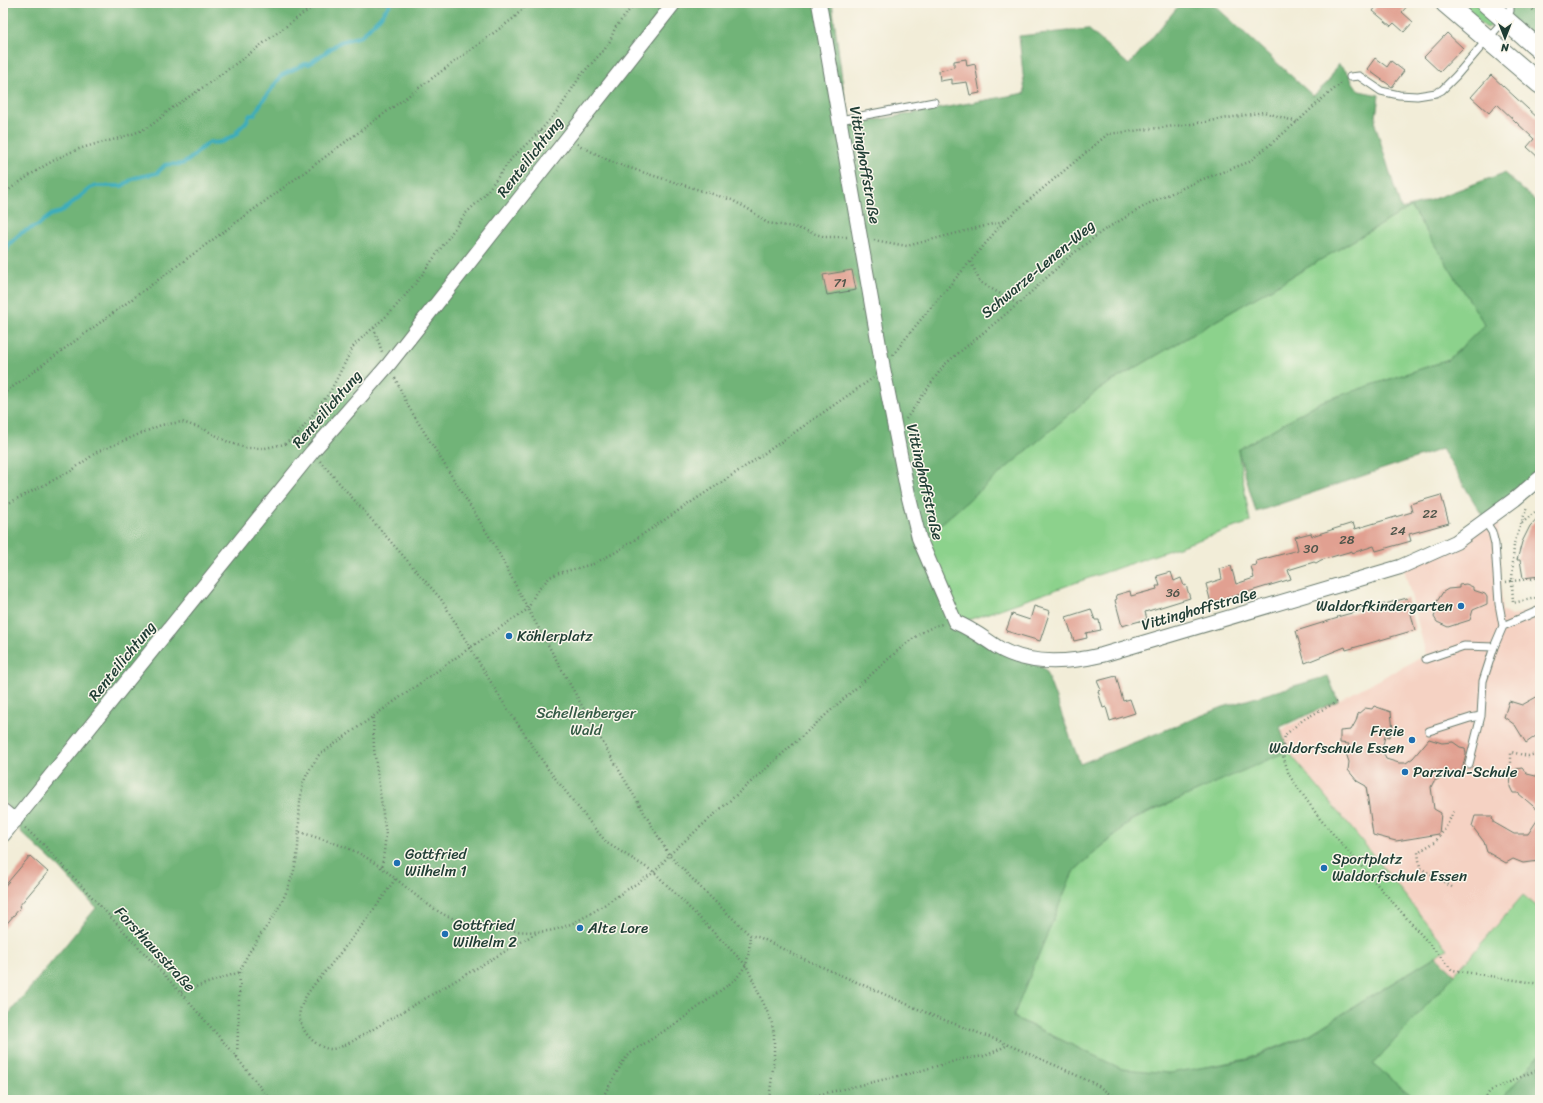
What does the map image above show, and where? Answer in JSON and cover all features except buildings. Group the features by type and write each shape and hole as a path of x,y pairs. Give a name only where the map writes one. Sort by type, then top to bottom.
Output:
{"main road":[{"path":"1445,3 1540,84"},
{"path":"1486,3 1507,11 1540,50"}],"street":[{"name":"Renteilichtung","path":"3,835 312,452 389,364 674,3"},
{"name":"Vittinghoffstraße","path":"819,3 883,368 908,494 919,538 955,622 969,628 997,647 1011,654 1036,660 1055,662 1080,660 1102,655 1400,567 1456,542 1529,488 1540,478"},
{"path":"3,811 15,821"}],"lane":[{"path":"1350,77 1359,76 1381,91 1400,95 1417,96 1436,93 1442,90 1456,76 1488,40 1507,11"},
{"path":"840,120 934,102"},
{"path":"1469,764 1481,716 1483,681 1494,647 1503,626 1499,610 1496,544 1492,532 1485,521"},
{"path":"1503,626 1540,610"},
{"path":"1426,659 1464,646 1494,647"},
{"path":"1429,731 1481,716"}],"path":[{"path":"3,194 60,157 91,145 118,139 150,126 318,3"},
{"path":"3,394 514,18 528,3"},
{"path":"3,506 71,471 97,452 161,425 182,422 204,429 228,442 246,448 265,448 285,444 298,434 330,392 354,345 391,312 422,275 466,213 484,197 512,158 540,131 560,108 581,74 605,49 615,28 635,3"},
{"path":"1528,3 1534,11 1540,13"},
{"name":"Schwarze-Lenen-Weg","path":"896,434 944,365 1018,304 1070,256 1104,230 1150,203 1198,181 1248,162 1350,77"},
{"path":"238,1058 240,972 244,960 276,912 289,886 298,854 300,804 303,785 309,769 320,755 340,739 373,718 470,647 528,609 536,592 550,577 559,573 593,564 616,552 771,449 872,379 883,368 918,321 971,262 1004,221 1108,134 1192,124 1264,112 1297,122"},
{"path":"540,131 566,138 612,162 732,200 750,210 767,223 794,227 825,237 860,237 907,246 1004,221"},
{"path":"971,262 980,282 1018,304"},
{"path":"374,328 383,356 389,364 398,387 408,406 494,544 528,609 596,731 669,855 750,935 761,938 796,956 921,1010 1009,1045 1084,1079 1118,1100"},
{"path":"298,434 312,452 441,599 501,699 548,769 607,843 654,872 746,965 771,1020 774,1034 774,1060 770,1100"},
{"path":"1529,488 1529,500 1514,544 1512,581 1513,602 1540,597"},
{"path":"1522,523 1540,508"},
{"path":"1498,584 1540,578"},
{"path":"300,832 369,858 438,911 457,920 492,928 538,932 564,927 654,872 669,855 903,646 928,629 955,622"},
{"path":"1337,702 1304,719 1285,735 1282,752 1289,775 1320,819 1452,970 1540,984"},
{"path":"373,718 374,749 386,835 382,867"},
{"path":"1505,773 1511,763 1512,752 1528,756 1540,753"},
{"path":"1452,887 1420,868 1418,852 1435,842 1445,829 1455,809"},
{"name":"Forsthausstraße","path":"15,821 44,845 181,992 238,1058 270,1100"},
{"path":"395,879 375,910 313,987 300,1007 299,1013 301,1027 317,1044 325,1048 332,1049 353,1041 538,932"},
{"path":"601,1100 620,1065 634,1051 681,1020 736,979 746,965 749,952 750,935"},
{"path":"181,992 240,972"},
{"path":"796,1100 931,1068 962,1059 985,1056 1009,1045"},
{"path":"1484,1100 1490,1091 1532,1072 1540,1070"}],"shaded area":[{"name":"Freie Waldorfschule Essen","path":"1498,513 1502,611 1512,616 1540,606 1540,909 1523,896 1455,974 1436,956 1447,949 1366,846 1287,750 1281,730 1426,655 1404,568"}],"green space":[{"name":"Schellenberger Wald","path":"3,3 832,3 848,125 1025,93 1019,36 1088,29 1129,65 1181,3 1212,3 1313,96 1328,82 1338,64 1349,74 1359,91 1379,95 1375,124 1401,209 1420,204 1504,173 1540,205 1540,476 1485,520 1442,449 1256,512 1238,450 1320,402 1448,360 1485,325 1411,207 1099,389 923,539 954,625 1045,669 1080,764 1223,707 1328,676 1338,701 1280,727 1288,751 1131,820 1073,872 1013,1017 1122,1069 1170,1073 1247,1060 1309,1035 1436,956 1455,974 1373,1064 1417,1100 3,1100 3,1021 96,908 60,868 22,833 8,807 3,802"},
{"path":"1454,3 1478,3 1495,20 1494,25 1487,28"},
{"path":"1489,3 1540,3 1540,46"},
{"path":"1411,207 1485,325 1448,360 1320,402 1238,450 1250,522 954,625 923,539 1099,389"},
{"path":"1287,750 1366,846 1447,949 1310,1034 1247,1059 1169,1074 1122,1069 1014,1017 1033,953 1075,870 1131,821"},
{"path":"1523,895 1540,909 1540,1054 1501,1100 1417,1100 1373,1064 1455,974"},
{"path":"1540,1054 1540,1100 1501,1100"}],"waterway":[{"path":"3,253 6,252 10,243 21,233 38,225 51,215 61,212 93,186 122,186 134,178 157,173 165,165 184,163 210,142 218,143 238,133 237,131 246,122 250,115 254,115 282,75 305,64 309,64 340,42 361,36 380,17 391,3"}],"place":[{"name":"Waldorfkindergarten","path":"1461,606"},
{"name":"Köhlerplatz","path":"509,636"},
{"name":"Freie Waldorfschule Essen","path":"1412,740"},
{"name":"Parzival-Schule","path":"1405,772"},
{"name":"Gottfried Wilhelm 1","path":"397,863"},
{"name":"Sportplatz Waldorfschule Essen","path":"1324,868"},
{"name":"Alte Lore","path":"580,928"},
{"name":"Gottfried Wilhelm 2","path":"445,934"}]}
